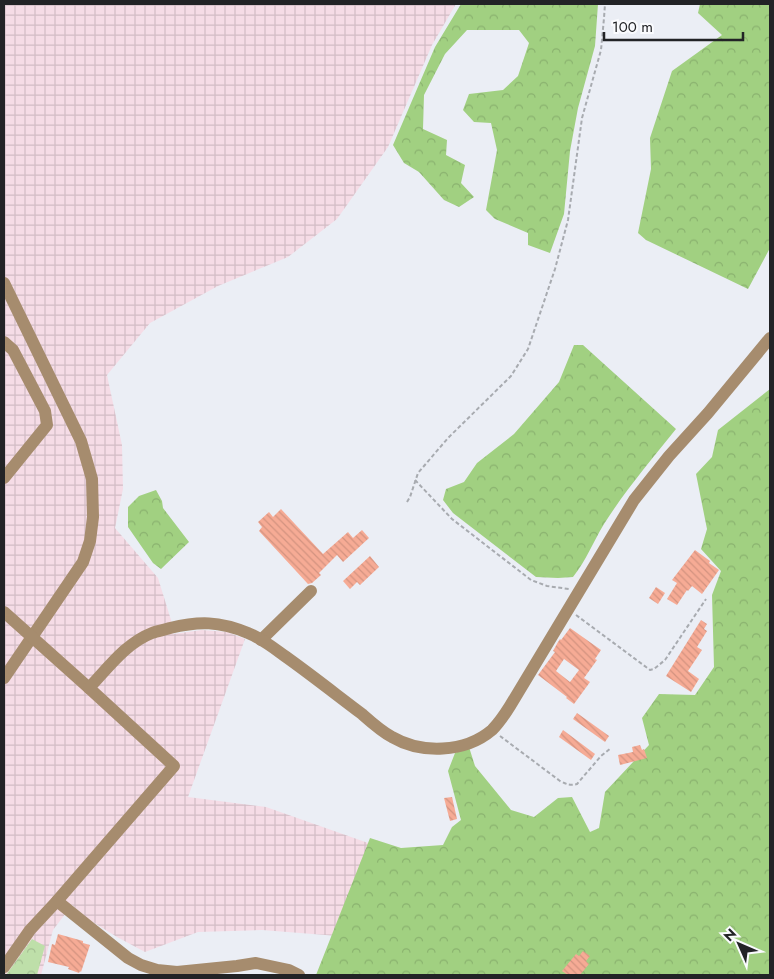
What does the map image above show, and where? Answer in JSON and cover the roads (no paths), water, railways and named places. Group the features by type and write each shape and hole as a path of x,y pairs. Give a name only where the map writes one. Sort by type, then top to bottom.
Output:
{"street":[{"path":"4,283 81,441 92,479 93,516 90,541 83,562 4,678"},
{"path":"90,688 121,654 151,633 187,624 212,623 229,626 249,633 261,640 314,677 392,737 408,745 440,749 477,740 492,730 510,706 634,500 663,463 708,413 770,338"},
{"path":"4,342 13,350 45,411 47,425 4,478"},
{"path":"261,640 311,591"},
{"path":"4,612 174,766 30,930 4,967"},
{"path":"57,901 128,958 157,970 177,972 256,963 289,970 299,975"}]}
